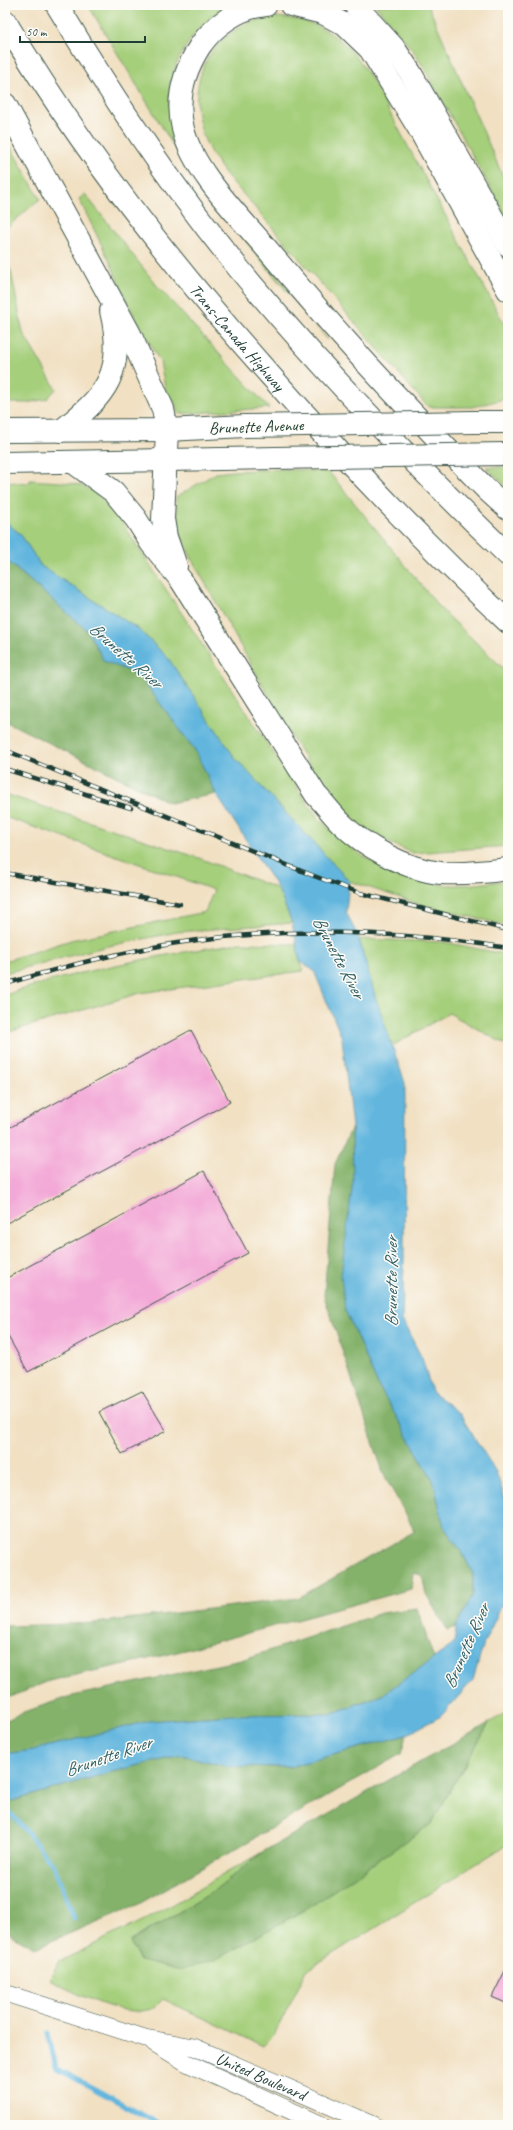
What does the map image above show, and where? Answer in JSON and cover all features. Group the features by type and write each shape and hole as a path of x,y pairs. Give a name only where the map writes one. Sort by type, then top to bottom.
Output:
{"main road":[{"path":"57,5 123,110 178,190 240,270 304,345 360,407 435,485 508,555"},
{"path":"266,5 257,6 236,14 220,25 206,38 196,53 182,89 180,107 183,129 191,150 213,185 350,345 508,509"},
{"path":"291,5 323,13 345,25 370,49 418,127 508,290"},
{"path":"355,5 394,48 410,72 508,245"},
{"name":"Trans-Canada Highway","path":"5,21 57,105 92,156 151,235 212,309 298,407 386,501 508,622"},
{"path":"5,104 130,334 158,396 167,430 167,460 163,519 166,537 181,580"},
{"path":"61,431 101,396 111,376 116,337 105,287"},
{"name":"Brunette Avenue","path":"10,431 167,430 245,426 508,422"},
{"name":"Brunette Avenue","path":"13,463 506,454"},
{"path":"73,462 114,492 136,519 151,543 181,580 316,795 341,824 374,849 406,864 439,872 475,873 508,869"}],"street":[{"name":"United Boulevard","path":"7,1993 145,2038 194,2047 374,2125"},
{"name":"United Boulevard","path":"145,2038 187,2063 322,2125"}],"green space":[{"path":"88,5 227,5 208,20 181,54 174,72 170,92 170,113 174,135 183,158 328,340 268,269 195,177 176,150"},
{"path":"375,5 428,5 508,188 508,220 423,66 411,48"},
{"path":"271,17 304,21 330,32 351,51 371,78 508,331 508,396 504,399 472,407 428,407 224,172 211,154 201,130 198,112 197,95 205,63 214,49 226,36 245,24"},
{"path":"5,137 40,199 5,229"},
{"path":"85,194 158,287 269,408 179,414 174,400 168,403 160,362 130,308 110,262 79,199"},
{"path":"5,259 11,271 23,333 56,389 47,399 26,403 5,403"},
{"path":"486,467 508,467 508,488"},
{"path":"284,469 329,472 441,609 508,673 508,846 413,853 381,839 362,827 337,801 316,776 293,739 195,565 179,532 176,497 216,473"},
{"path":"30,480 77,484 94,493 115,512 306,802 331,831 360,854 376,864 410,878 447,885 508,881 508,926 419,904 349,881 235,758 168,658 138,629 41,566 21,535 5,521 5,482 30,483"},
{"path":"5,559 87,630 104,661 139,675 195,750 216,794 170,803 5,721"},
{"path":"5,794 199,858 278,889 292,923 177,932 104,947 5,973 5,961 71,940 205,912 214,890 5,817"},
{"path":"359,939 444,942 508,955 508,1046 449,1013 392,1046 375,996"},
{"path":"238,943 297,944 303,971 140,993 5,1033 5,995 62,978 120,964"},
{"path":"352,1127 353,1180 345,1310 378,1385 433,1480 444,1527 463,1554 473,1574 473,1595 456,1627 447,1630 426,1594 422,1575 413,1573 411,1589 170,1654 49,1681 5,1699 5,1626 95,1623 298,1598 415,1531 384,1475 324,1296 335,1164"},
{"path":"417,1608 434,1659 382,1695 330,1714 234,1715 150,1721 33,1750 5,1754 5,1721 21,1713 68,1697 241,1660 381,1613"},
{"path":"508,1711 508,1844 307,1970 274,2035 263,2046 163,1999 151,2009 140,2011 127,2010 99,2003 49,1980 59,1962 166,1908 264,1851 211,1893 130,1941 140,1961 215,1960 311,1906 431,1824 489,1723"},
{"path":"489,1723 431,1824 311,1906 215,1960 177,1970 140,1961 130,1942 211,1893 264,1851"},
{"path":"406,1735 401,1754 137,1905 35,1948 5,1931 5,1803 111,1772 182,1755 226,1766 289,1767"}],"water":[{"name":"Brunette River","path":"5,521 21,535 41,566 138,629 168,658 235,758 349,881 346,912 359,939 375,996 405,1083 404,1262 402,1320 422,1358 432,1392 459,1413 496,1472 508,1507 508,1592 484,1643 473,1680 441,1716 406,1735 289,1767 226,1766 182,1755 111,1772 5,1803 5,1754 33,1750 149,1721 234,1715 330,1714 382,1695 454,1644 456,1627 473,1595 473,1574 463,1554 444,1527 433,1480 378,1385 345,1310 341,1276 353,1180 352,1127 342,1038 314,971 300,961 292,923 278,889 216,794 195,750 139,675 104,661 87,630 5,559"}],"building":[{"path":"191,1030 230,1102 5,1224 5,1130"},
{"path":"204,1171 248,1253 28,1372 5,1331 5,1279"},
{"path":"142,1391 166,1431 122,1454 99,1412"},
{"path":"508,1965 508,2004 492,1997"}],"waterway":[{"path":"5,1809 17,1820 54,1866 74,1918"},
{"path":"48,2033 56,2068 161,2125"}],"railway":[{"path":"5,750 314,876 360,893 508,930"},
{"path":"5,769 131,808"},
{"path":"5,873 180,904"},
{"path":"5,984 141,949 196,940 259,934 330,933 402,936 508,948"}]}
